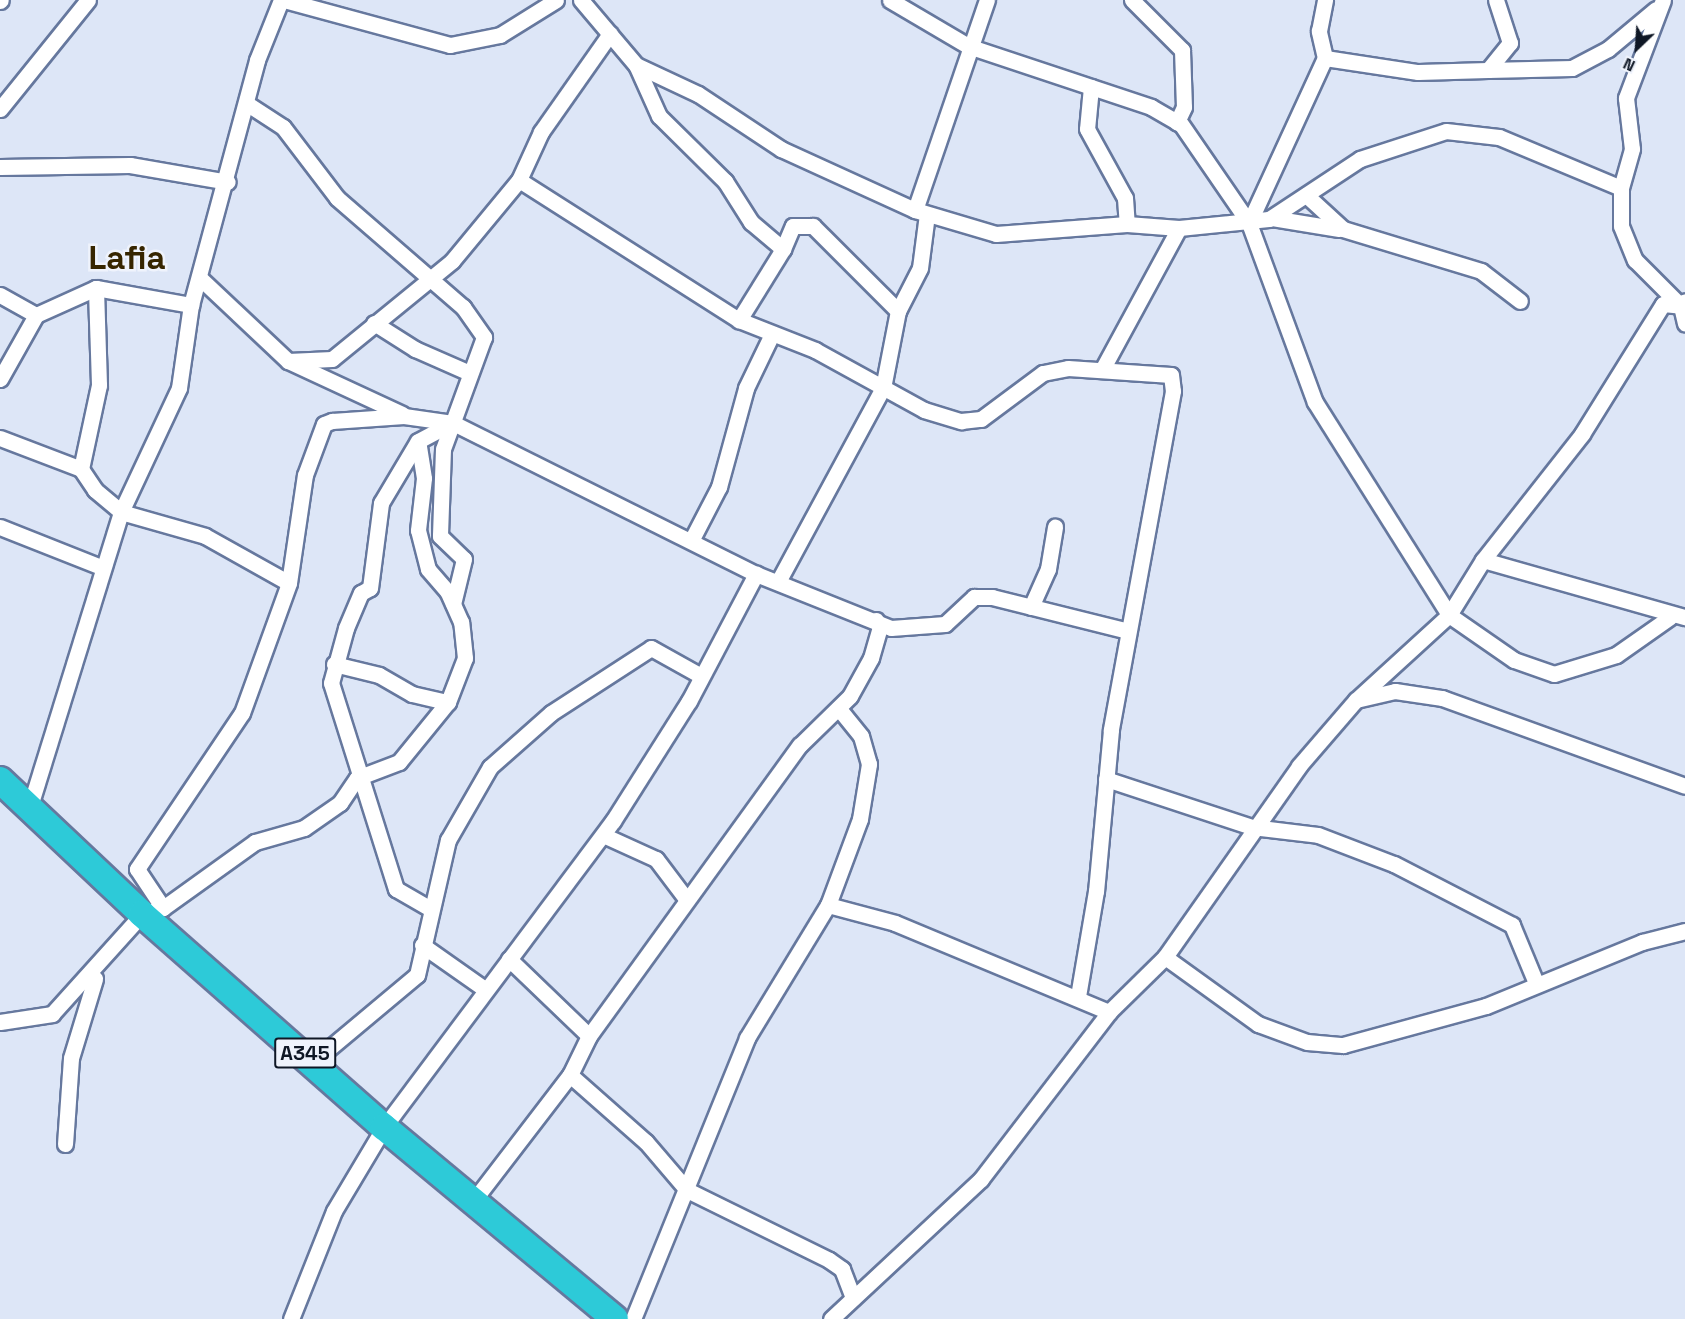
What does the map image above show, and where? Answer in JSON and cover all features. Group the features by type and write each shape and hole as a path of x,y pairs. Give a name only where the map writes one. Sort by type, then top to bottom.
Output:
{"highway":[{"name":"A345","path":"0,780 152,911 384,1127 615,1319"}],"street":[{"path":"0,109 88,0"},
{"path":"30,806 101,567 121,512 179,388 191,305 202,279 246,103 282,0 450,45 500,35 556,0"},
{"path":"581,0 636,65 659,116 724,181 751,222 783,249"},
{"path":"890,0 968,46 1151,107 1177,122 1249,223 1315,402 1449,615 1514,660 1554,674 1616,655 1677,617"},
{"path":"779,580 883,388 898,311 920,268 921,212 968,46 987,0"},
{"path":"1132,0 1182,50 1184,107 1177,122"},
{"path":"1249,223 1325,58 1319,31 1325,0"},
{"path":"1488,70 1510,43 1496,0"},
{"path":"1325,58 1418,72 1572,68 1608,49 1661,4"},
{"path":"1661,4 1626,98 1632,149 1621,188 1621,226 1635,260 1683,304 1685,324"},
{"path":"288,361 332,359 374,323 432,280 519,180 541,132 610,34"},
{"path":"636,65 698,94 781,149 921,212 996,234 1127,224 1179,228 1249,223 1282,216 1343,229 1481,271 1520,301"},
{"path":"1091,87 1087,129 1125,198 1127,224"},
{"path":"246,103 283,127 337,198 463,307 484,337 443,449 440,536 464,559 453,603"},
{"path":"1269,219 1379,150 1446,131 1498,136 1621,188"},
{"path":"0,167 130,165 228,182"},
{"path":"519,180 739,320 815,350 924,410 961,421 981,419 1043,373 1103,368 1170,375 1173,391 1128,631 1106,779 1096,891 1078,996"},
{"path":"1306,195 1343,229"},
{"path":"739,320 783,249 793,226 813,226 898,311"},
{"path":"1103,368 1179,228"},
{"path":"202,279 288,361 404,416"},
{"path":"0,379 36,315 96,288 191,305"},
{"path":"81,469 99,385 96,288"},
{"path":"0,295 36,315"},
{"path":"831,1319 981,1179 1109,1012 1165,957 1252,827 1356,700 1449,615 1483,560 1582,434 1663,304 1683,304"},
{"path":"374,323 415,349 470,373"},
{"path":"692,539 719,487 746,388 772,334"},
{"path":"152,911 137,869 242,713 289,583 299,501 324,424 404,416 453,423 692,539 756,573 779,580 876,620 908,629 945,624 975,597 1031,607 1128,631"},
{"path":"429,908 396,888 357,778 331,683 334,664 361,593 370,588 381,503 418,441 453,423"},
{"path":"0,438 81,469 95,490 121,512 205,536 289,583"},
{"path":"0,1022 52,1014 110,949 152,911 255,842 304,828 340,803 357,778 399,762 448,702 465,658 453,603 428,569 418,530 424,478 418,441"},
{"path":"0,527 101,567"},
{"path":"1031,607 1048,569 1055,527"},
{"path":"1483,560 1614,595 1677,617"},
{"path":"291,1319 334,1211 384,1127 603,835 701,676 756,573"},
{"path":"474,1200 570,1075 589,1036 800,745 838,708 871,658 880,627 876,620"},
{"path":"314,1061 417,975 429,908 448,840 469,797 490,767 522,737 651,648 701,676"},
{"path":"334,664 379,675 412,694 448,702"},
{"path":"1356,700 1395,691 1442,698 1685,786"},
{"path":"633,1319 747,1038 828,905 860,819 869,764 861,736 838,708"},
{"path":"1106,779 1252,827 1318,835 1394,864 1495,915 1522,938 1536,982"},
{"path":"603,835 656,859 687,900"},
{"path":"828,905 895,923 1078,996 1109,1012"},
{"path":"1165,957 1258,1024 1307,1042 1334,1044 1415,1028 1536,982 1685,931"},
{"path":"423,945 486,990"},
{"path":"65,1144 71,1058 89,990 110,949"},
{"path":"509,959 589,1036"},
{"path":"570,1075 646,1142 687,1190 829,1260 842,1269 853,1298"}],"district":[{"name":"Lafia","path":"127,259"}]}
